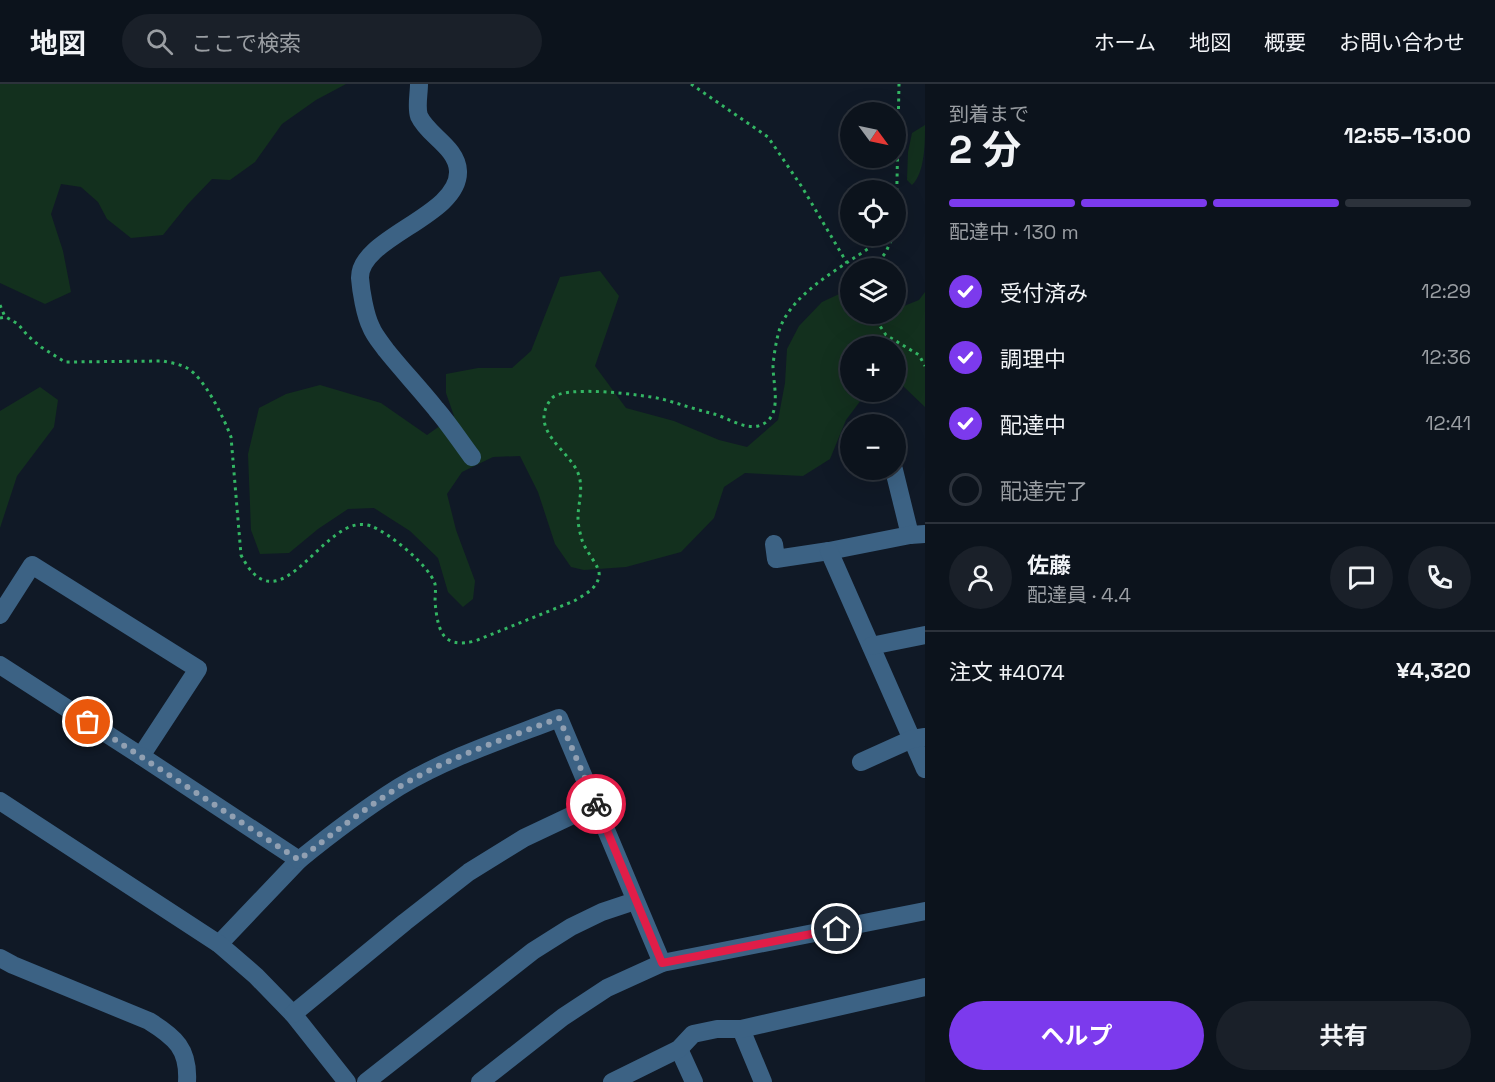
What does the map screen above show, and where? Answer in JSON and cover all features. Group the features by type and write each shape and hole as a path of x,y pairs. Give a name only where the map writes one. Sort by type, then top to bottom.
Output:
{"street":[{"path":"419,84 418,113 425,126 454,157 458,171 454,186 447,198 435,208 370,254 362,265 360,277 370,327 472,457"},
{"path":"774,544 776,559 917,535 898,480"},
{"path":"829,551 871,646 919,738 925,769"},
{"path":"0,615 32,565 198,669 141,756"},
{"path":"871,646 925,635"},
{"path":"0,665 299,860"},
{"path":"219,944 299,860 345,823 400,787 438,767 559,718 662,963"},
{"path":"861,762 919,738"},
{"path":"0,801 219,944 256,976 293,1014 347,1082"},
{"path":"293,1014 469,872 524,838 596,804"},
{"path":"366,1082 533,951 571,927 635,900"},
{"path":"480,1082 572,1011 607,988 662,963 925,911"},
{"path":"0,958 149,1021 165,1031 177,1041 184,1054 188,1071 187,1082"},
{"path":"612,1082 679,1049 693,1034 717,1029 741,1029 925,987"},
{"path":"741,1029 763,1082"},
{"path":"679,1049 694,1082"}],"path":[{"path":"691,84 768,137 802,187 844,258"},
{"path":"897,180 899,84"},
{"path":"0,305 6,317"},
{"path":"879,324 886,335 919,355 925,366"}],"green space":[{"path":"0,84 346,84 316,100 282,124 255,162 230,180 212,179 163,235 131,238 107,219 98,202 81,187 61,184 51,214 63,251 71,292 45,304 0,283"},
{"path":"925,125 922,165 912,185 907,180 908,152 912,133"},
{"path":"600,271 619,296 595,366 626,408 674,421 719,440 747,447 778,420 785,383 787,349 799,326 822,302 840,294 840,324 906,324 906,305 919,300 925,292 925,407 906,389 906,336 840,336 840,402 860,402 850,414 840,414 840,435 830,459 803,476 745,473 724,487 714,518 681,552 626,567 584,570 571,567 555,544 538,492 520,456 493,457 462,472 447,494 456,530 475,581 473,599 463,607 448,592 438,558 410,531 374,508 348,509 318,529 289,553 260,554 251,530 248,454 259,408 286,394 320,385 381,403 427,435 454,416 446,393 446,374 478,368 512,368 531,351 560,277"},
{"path":"40,387 58,400 54,427 17,476 0,528 0,411"}],"way so far":[{"path":"88,722 299,860 345,823 400,787 481,748 559,718 596,804"}],"route":[{"path":"596,804 662,963 837,929"}]}
